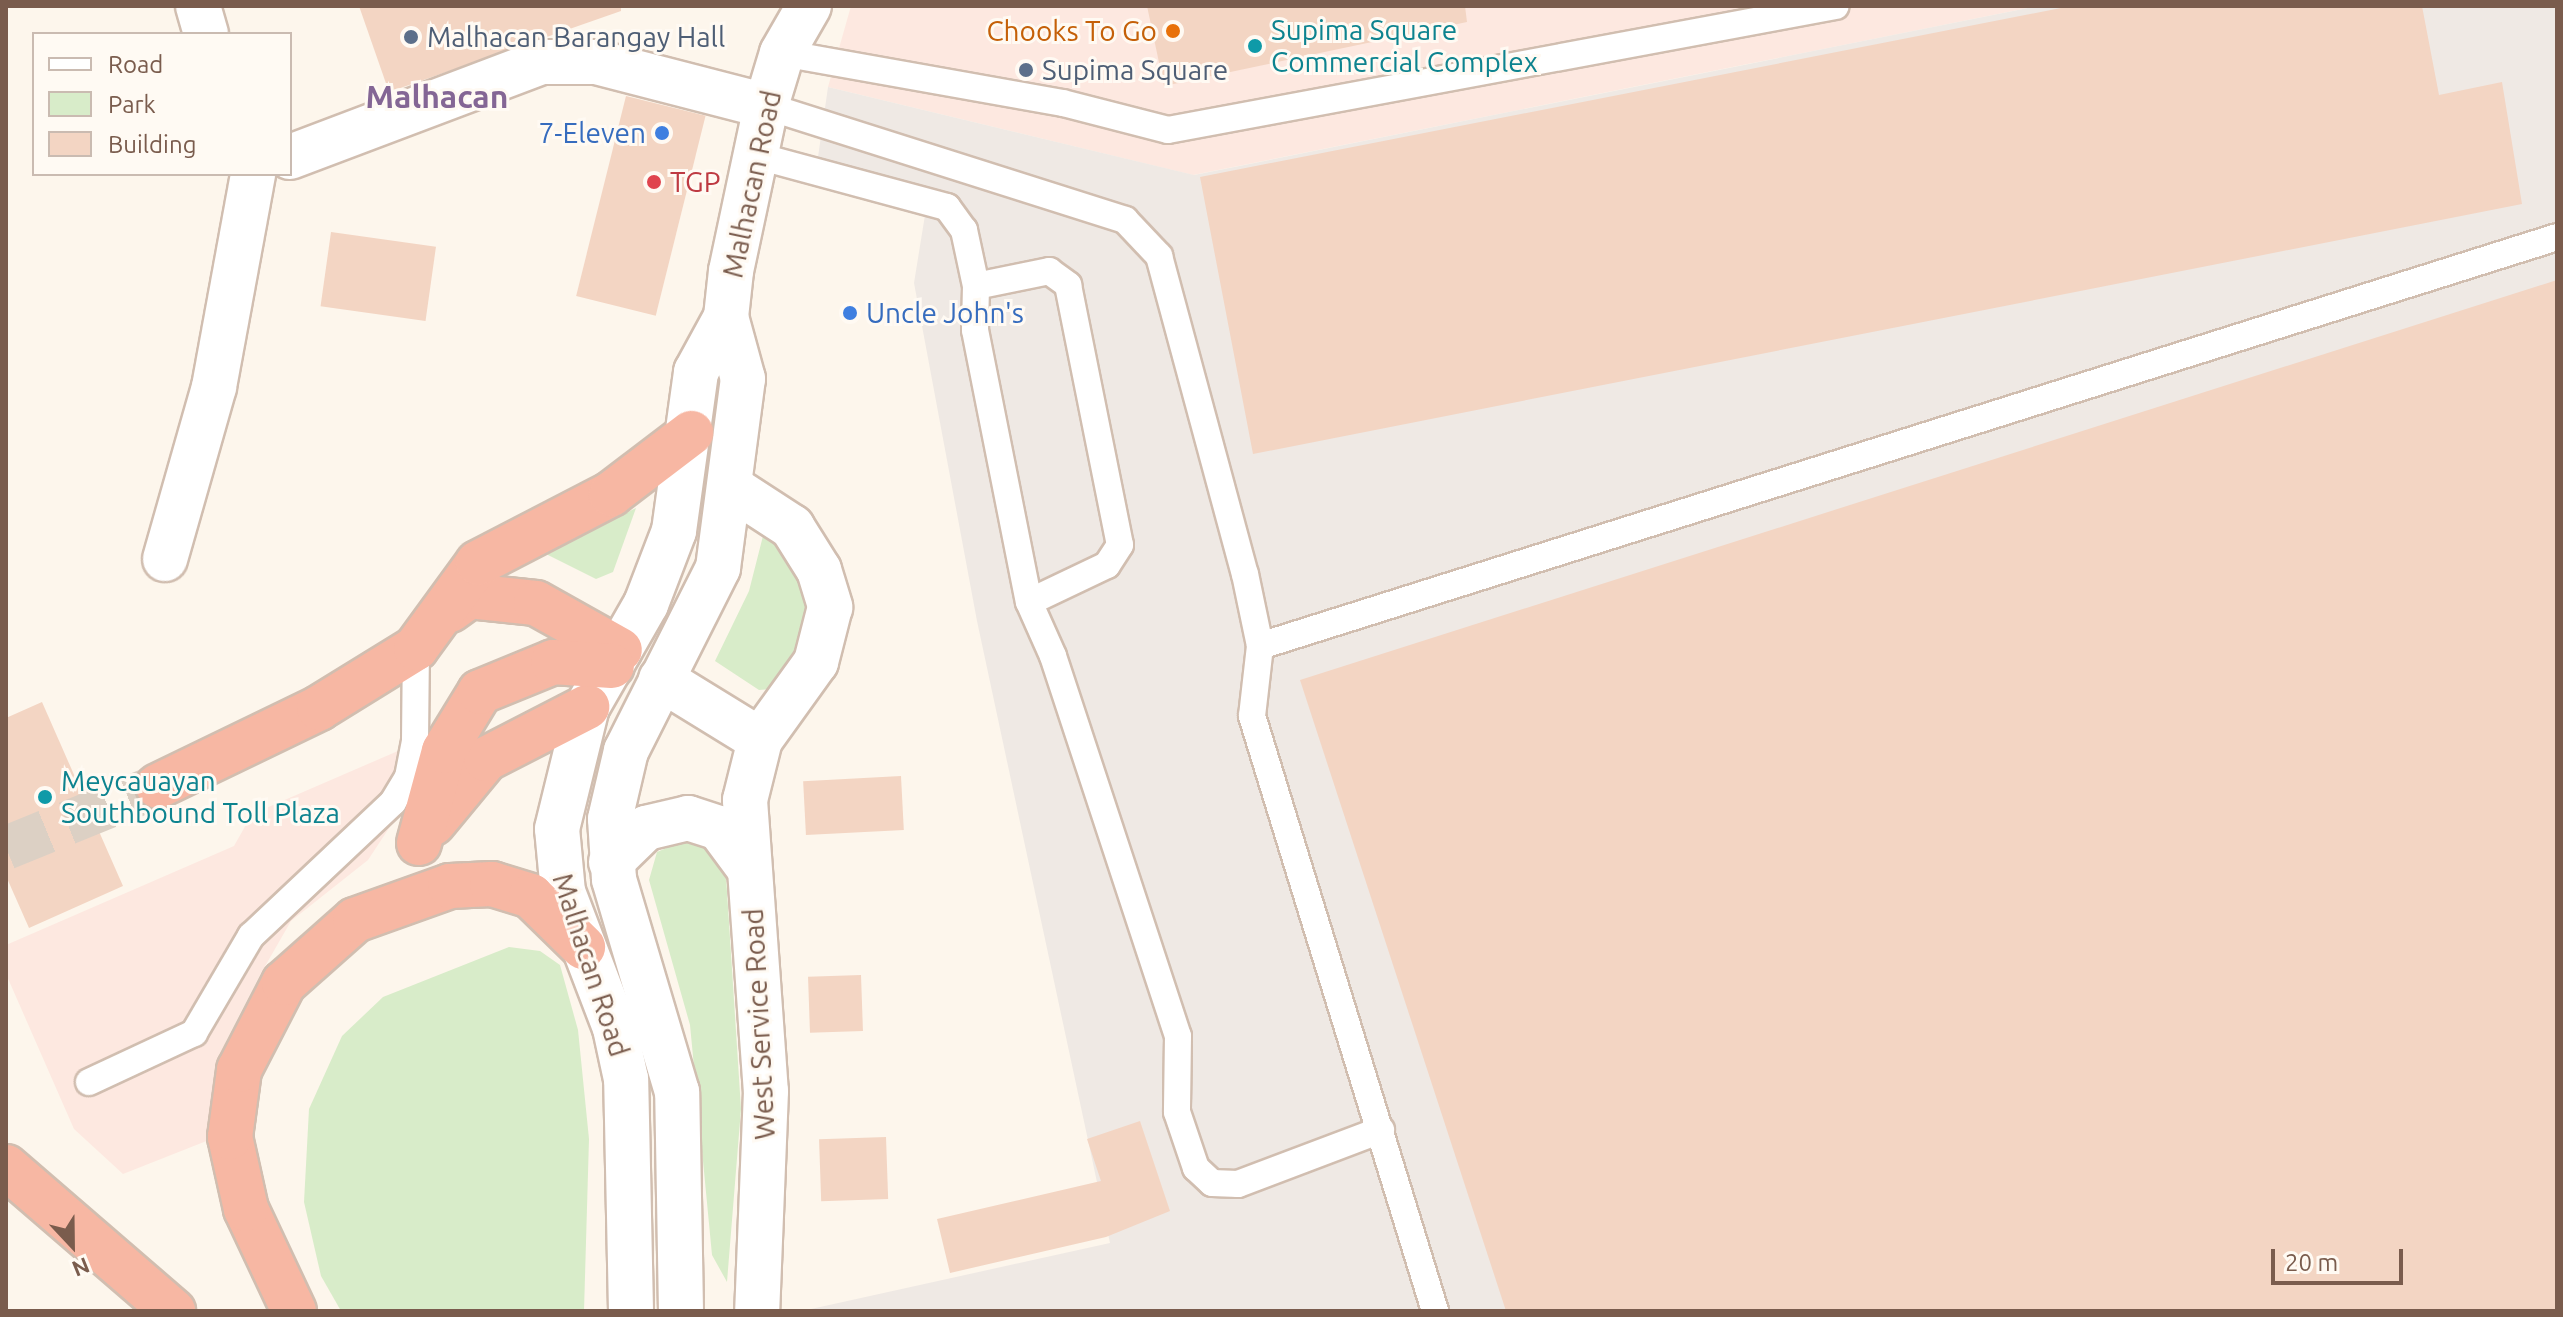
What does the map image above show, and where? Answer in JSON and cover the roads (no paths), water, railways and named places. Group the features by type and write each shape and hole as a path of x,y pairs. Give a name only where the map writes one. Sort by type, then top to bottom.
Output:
{"highway":[{"path":"158,786 319,708 416,648 450,610 478,563 622,488 691,433"},
{"path":"450,610 469,596 536,603 616,658"},
{"path":"419,843 444,751 480,692 553,662 616,658"},
{"path":"385,904 419,843 486,759 587,707"},
{"path":"294,1311 238,1187 230,1137 234,1089 256,1026 290,975 332,936 385,904 450,886 510,888 552,910 583,947"},
{"path":"6,1167 173,1311"}],"main road":[{"path":"198,6 205,32"},
{"name":"Malhacan Road","path":"775,6 782,53"},
{"name":"Malhacan Road","path":"631,1311 626,1079 563,892 557,829 587,707 616,658 674,531 691,433 696,372 726,317 754,155 766,106 782,53 809,6"},
{"path":"292,156 542,62 596,62 766,106"},
{"path":"165,559 214,387 253,176"},
{"name":"Malhacan Road","path":"681,1311 677,1092 611,862 619,771 661,679 708,594 732,488 743,379 726,317"},
{"name":"West Service Road","path":"732,488 792,527 819,570 830,607 816,662 760,740 747,779 748,867 766,1091 757,1311"},
{"path":"616,658 661,679 760,740"},
{"path":"587,707 661,679"},
{"path":"611,862 646,828 688,818 719,828 748,867"}],"lane":[{"path":"782,53 1063,103 1168,130 1745,14 1836,6"},
{"path":"766,106 1125,220 1144,233 1159,256 1260,646 1252,716 1435,1311"},
{"path":"754,155 947,207 964,230 976,286 975,330 1029,602 1053,656 1178,1036 1177,1112 1196,1168 1212,1183 1238,1184 1381,1130"},
{"path":"1260,646 2557,237"},
{"path":"976,286 1049,271 1068,285 1120,545 1107,565 1029,602"},
{"path":"89,1082 194,1033 251,936 371,830 408,777 416,648"},
{"path":"371,830 419,843"}],"tunnel":[{"path":"6,848 158,786"}],"place":[{"name":"Chooks To Go","path":"1173,31"},
{"name":"Malhacan Barangay Hall","path":"411,37"},
{"name":"Supima Square Commercial Complex","path":"1255,46"},
{"name":"Supima Square","path":"1026,70"},
{"name":"7-Eleven","path":"662,133"},
{"name":"TGP","path":"654,182"},
{"name":"Uncle John's","path":"850,313"},
{"name":"Meycauayan Southbound Toll Plaza","path":"45,797"}],"district":[{"name":"Malhacan","path":"437,96"}]}
